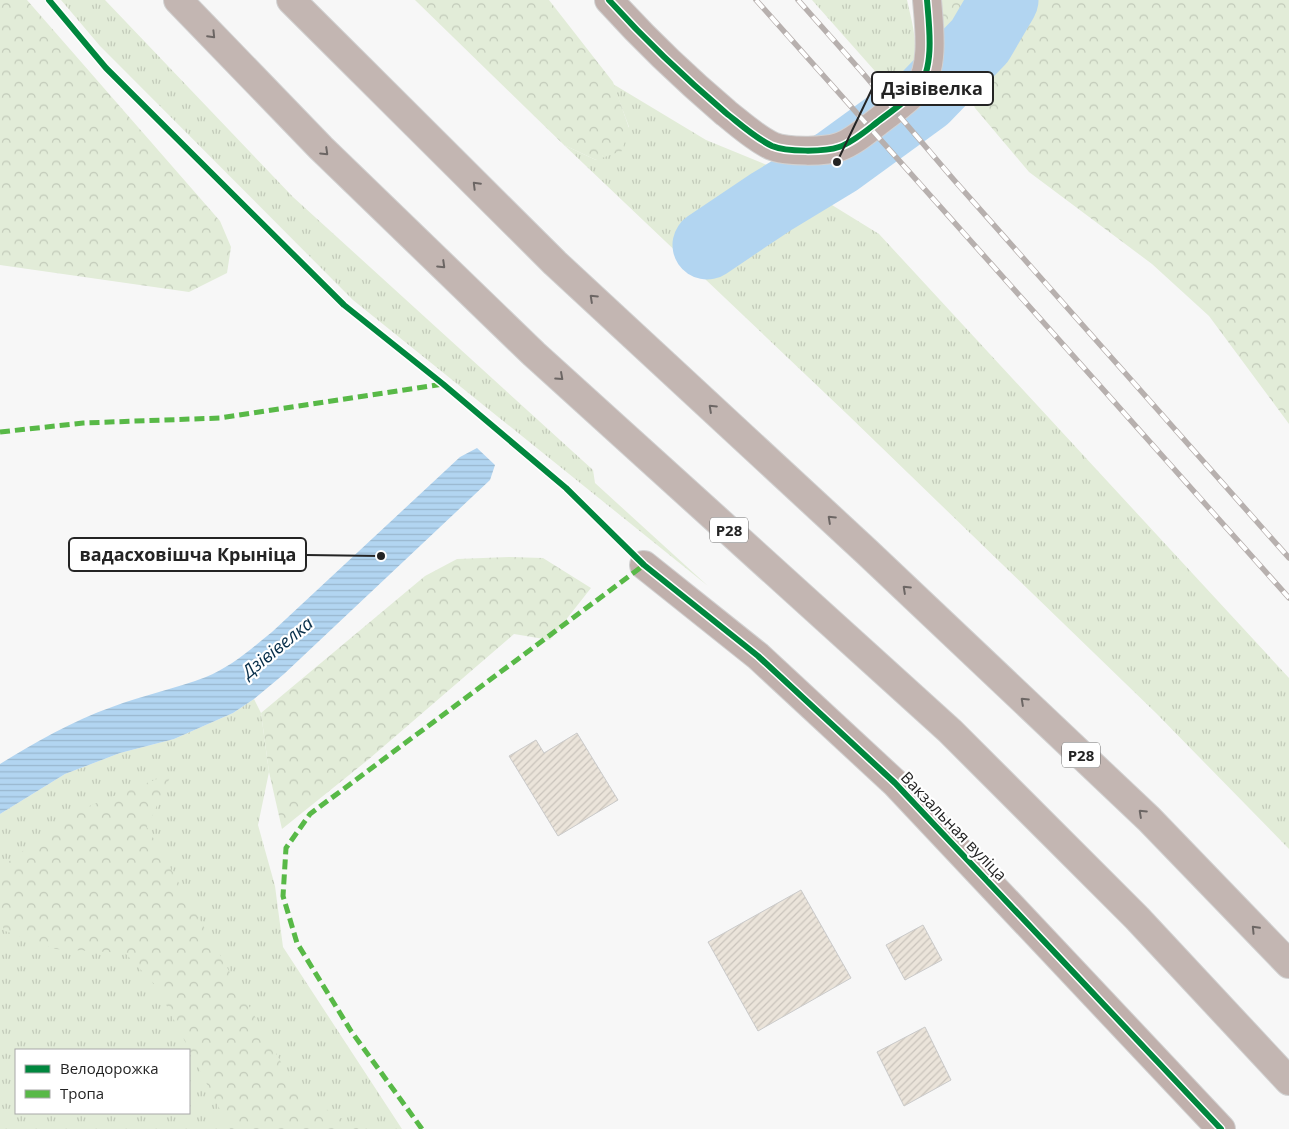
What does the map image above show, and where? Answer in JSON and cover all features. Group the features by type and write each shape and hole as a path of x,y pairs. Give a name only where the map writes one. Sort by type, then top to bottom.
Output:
{"highway":[{"name":"Р28","path":"178,0 321,148 534,354 950,731 1137,918 1289,1081"},
{"name":"Р28","path":"291,0 555,263 867,552 1150,820 1289,964"}],"street":[{"path":"609,0 631,25 706,96 743,127 772,146 801,151 839,147 852,141 906,100 919,87 927,66 929,34 927,0"},
{"name":"Вакзальная вуліца","path":"644,564 758,656 895,783 1221,1129"}],"green space":[{"path":"0,0 27,0 220,221 231,247 227,273 189,292 0,265"},
{"path":"61,0 105,0 293,197 593,470 595,483 708,586 353,300 100,46"},
{"path":"415,0 549,0 613,82 629,128 622,151 596,160 564,145"},
{"path":"812,0 907,0 915,39 915,49 914,59 905,76 890,88"},
{"path":"937,0 1289,0 1289,424 1209,316 1152,264 1029,172 975,108 940,28"},
{"path":"613,84 706,140 767,165 879,234 1289,678 1289,849 1156,713 847,414 564,145 596,160 629,127"},
{"path":"543,558 591,588 550,640 514,634 369,759 282,829 269,772 261,713 425,576 457,559"},
{"path":"254,699 261,713 269,772 258,825 275,886 283,947 402,1129 0,1129 0,814 65,774 120,753 174,739 233,713"},
{"path":"172,773 147,827 298,1092 359,1129 230,1129 157,987 125,953 55,949 5,931 0,922 0,877 7,863 74,812"}],"water":[{"path":"477,448 495,465 490,480 284,674 254,699 233,713 174,739 120,753 65,774 0,814 0,764 68,725 124,703 206,677 232,663 272,632 460,457"}],"building":[{"path":"577,733 618,800 558,836 509,756 536,740 544,753"},
{"path":"801,890 851,978 758,1031 708,942"},
{"path":"923,925 942,960 905,980 886,945"},
{"path":"925,1027 951,1080 904,1106 877,1052"}],"waterway":[{"name":"Дзівівелка","path":"707,245 771,202 837,162 925,98 980,41 1004,0"}],"railway":[{"path":"756,0 1289,598"},
{"path":"798,0 954,180 1289,558"}],"marked path":[{"path":"0,432 83,423 220,418 443,384"},
{"path":"422,1129 351,1031 297,943 283,896 286,848 310,814 644,565"}],"cycle path":[{"path":"49,0 106,68 344,305 443,384 566,488 644,565 758,656 895,783 1221,1129"},
{"path":"609,0 680,72 748,131 772,146 806,151 833,149 850,142 900,105 918,88 923,80 929,58 930,34 927,0"}],"place":[{"name":"Дзівівелка","path":"837,162"},
{"name":"вадасховішча Крыніца","path":"381,556"}]}
